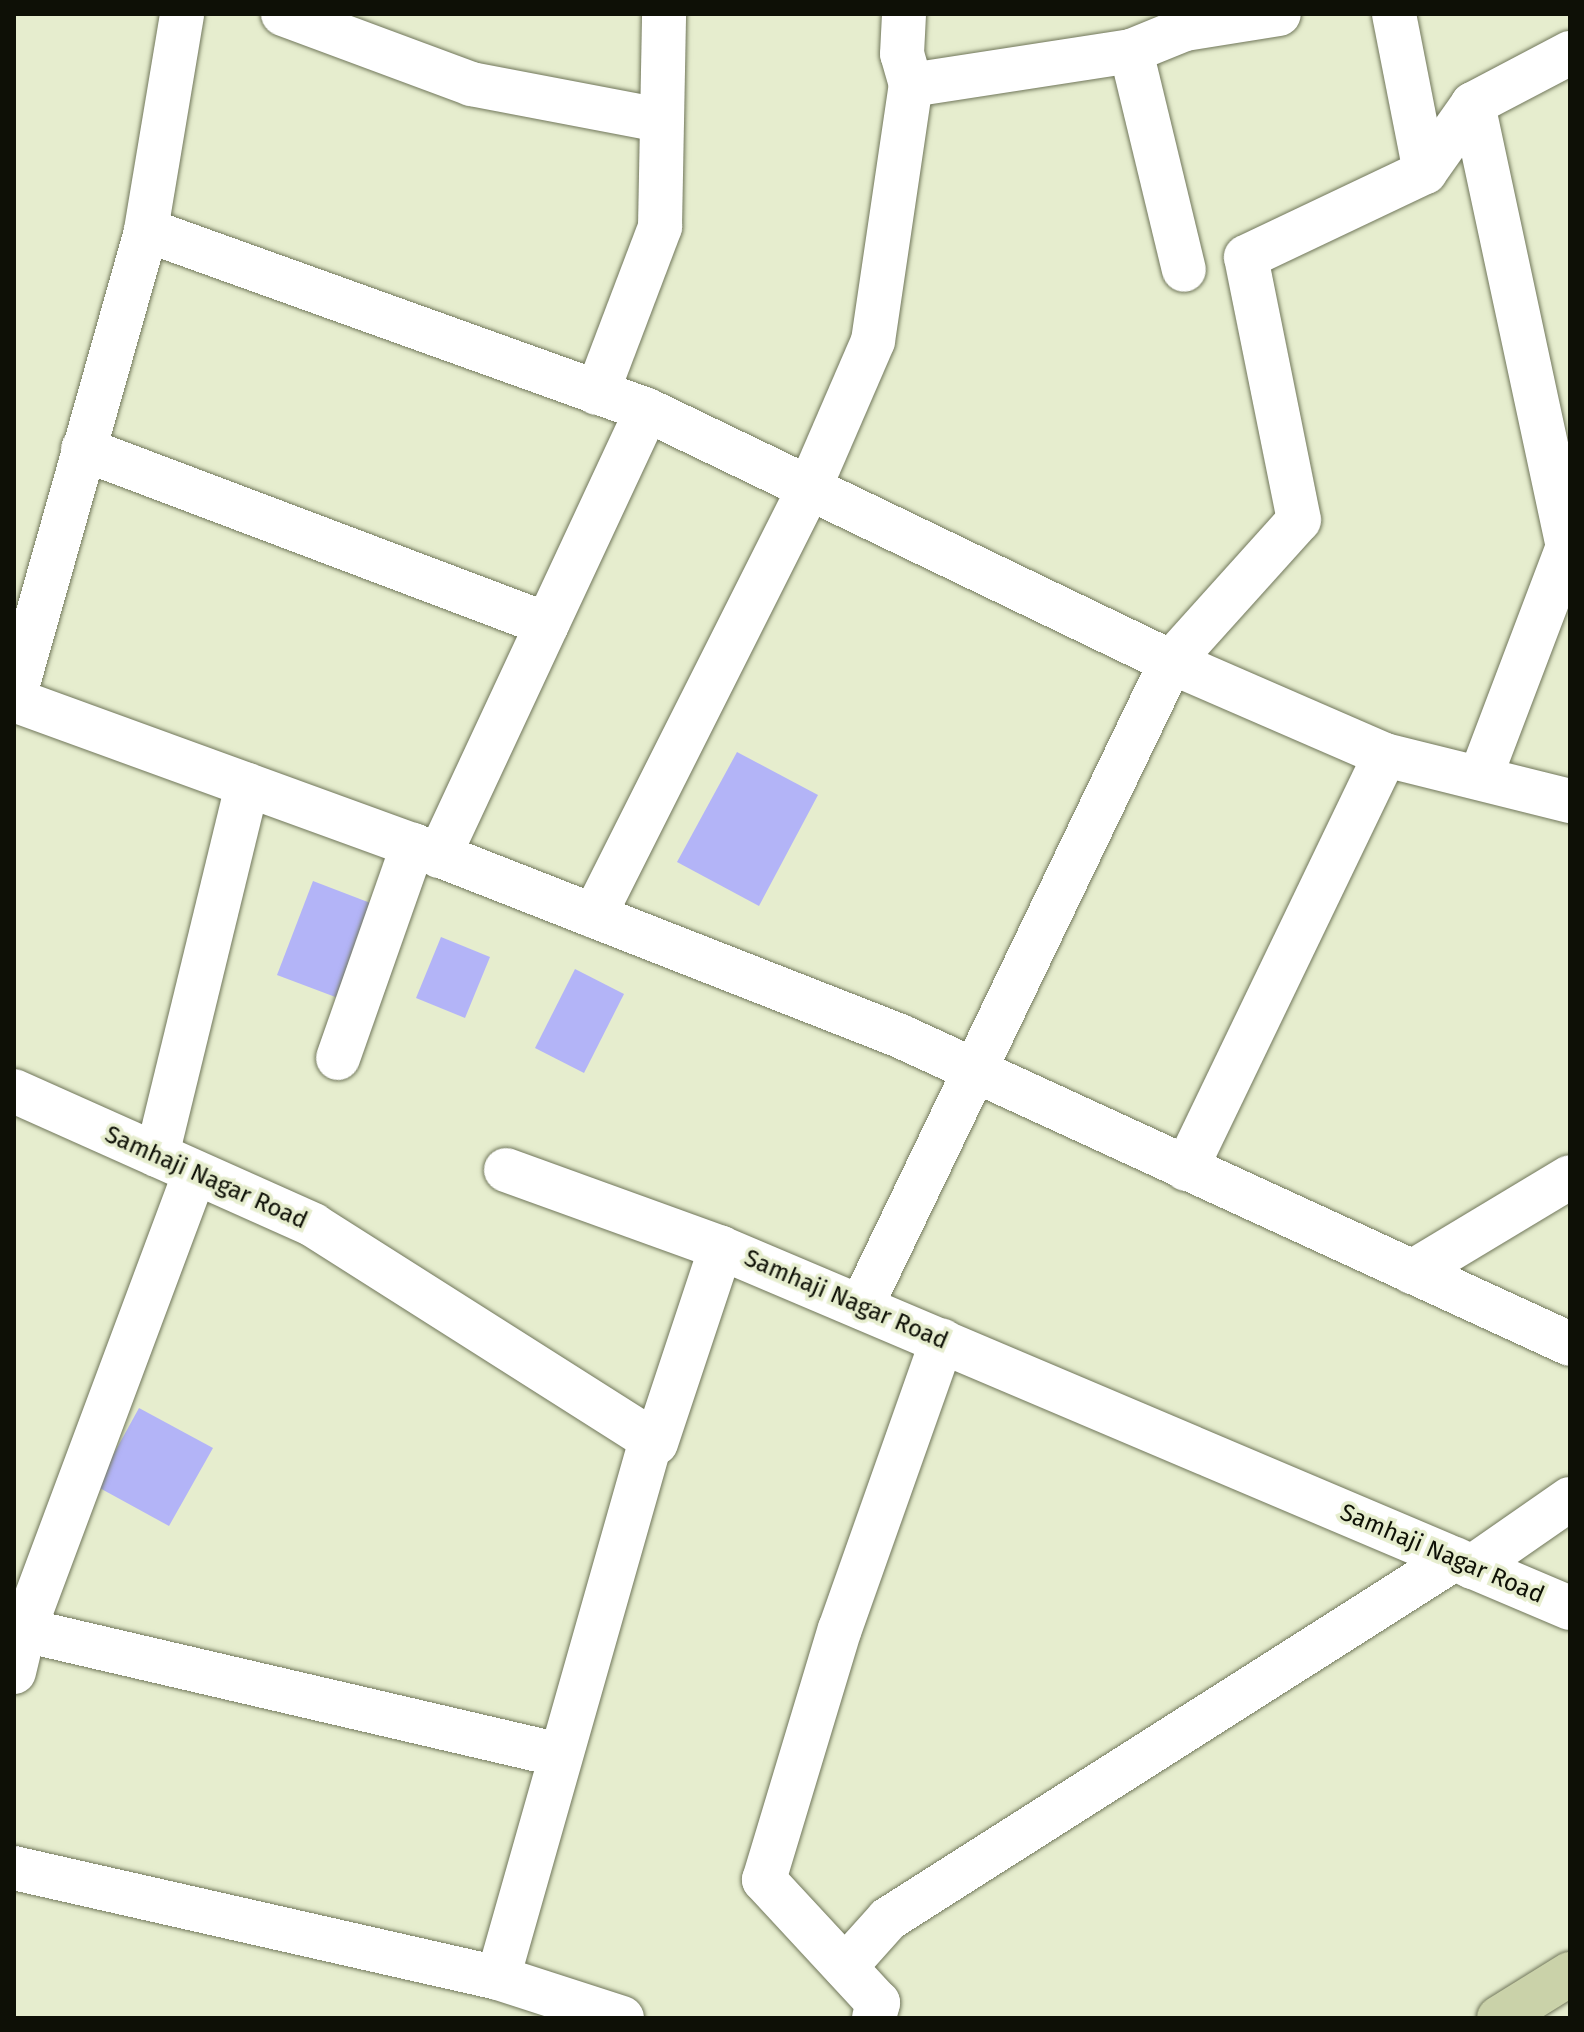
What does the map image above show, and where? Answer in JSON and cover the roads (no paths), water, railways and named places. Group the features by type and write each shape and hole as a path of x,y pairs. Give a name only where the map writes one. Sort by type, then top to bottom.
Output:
{"main road":[{"path":"1499,2018 1570,1974"}],"street":[{"path":"182,14 146,230 14,699 426,850 900,1036 971,1072 1570,1344"},
{"path":"283,14 471,84 659,120"},
{"path":"597,393 660,227 659,120 664,14"},
{"path":"594,916 809,489 873,341 911,85 902,54 904,14"},
{"path":"911,85 1131,51 1185,29 1279,14"},
{"path":"1394,14 1425,172"},
{"path":"1131,51 1184,270"},
{"path":"861,1307 971,1072 1171,662 1299,520 1246,257 1425,172 1473,104 1570,53"},
{"path":"1473,104 1569,551 1480,778"},
{"path":"146,230 647,410 1171,662 1385,755 1570,801"},
{"path":"338,1058 426,850 547,624 647,410"},
{"path":"83,449 547,624"},
{"path":"1186,1169 1385,755"},
{"path":"14,1672 19,1628 176,1164 247,785"},
{"name":"Samhaji Nagar Road","path":"14,1091 313,1225 656,1443 721,1248 1570,1608"},
{"path":"506,1170 721,1248"},
{"path":"1412,1272 1570,1177"},
{"path":"874,2018 878,2003 764,1880 840,1629 942,1341"},
{"path":"498,1978 651,1440"},
{"path":"845,1967 888,1919 1570,1499"},
{"path":"19,1628 560,1755"},
{"path":"14,1868 498,1978 567,2010 622,2018"}]}
